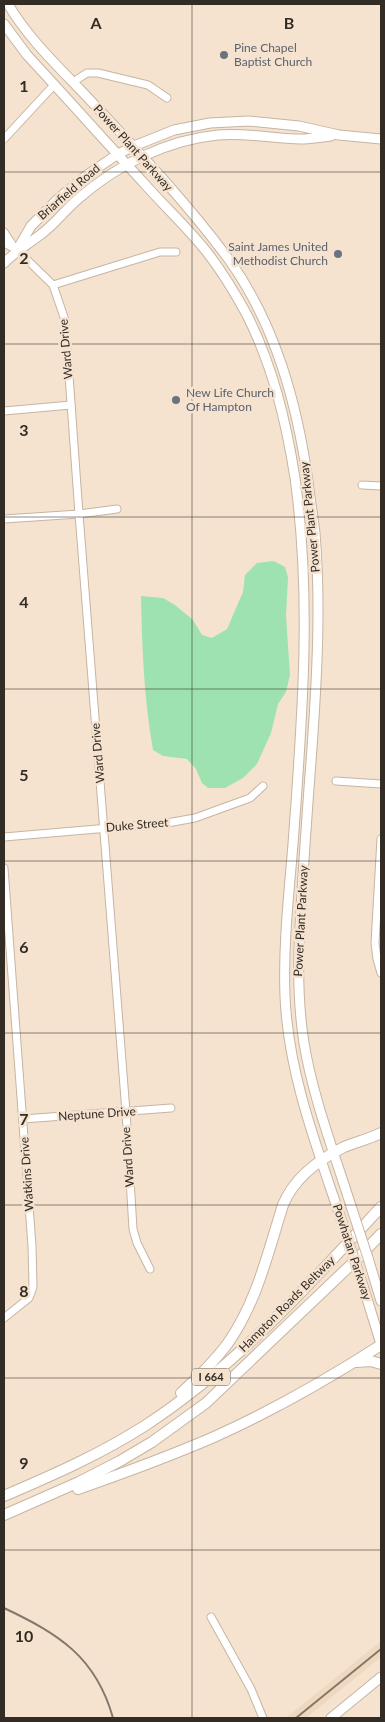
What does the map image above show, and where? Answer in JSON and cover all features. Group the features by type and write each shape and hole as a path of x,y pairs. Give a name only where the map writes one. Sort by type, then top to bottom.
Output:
{"highway":[{"path":"145,1425 206,1370 242,1320 254,1294 288,1193 295,1182 334,1152 381,1133"},
{"name":"Hampton Roads Beltway","path":"4,1496 90,1457 145,1425 208,1380 257,1337 381,1208"},
{"name":"Hampton Roads Beltway","path":"4,1515 23,1508 120,1461 152,1442 206,1403 381,1234"},
{"path":"23,1508 98,1482 213,1437 254,1418 381,1344"},
{"path":"352,1362 366,1361 381,1364"}],"main road":[{"name":"Power Plant Parkway","path":"8,4 28,33 134,146 218,245 257,308 278,353 293,399 302,439 315,534 318,644 298,947 299,995 304,1044 309,1068 334,1152"},
{"name":"Power Plant Parkway","path":"5,31 206,251 234,292 249,320 274,380 286,426 299,511 304,595 304,668 285,950 285,999 287,1024 296,1072 322,1160"},
{"name":"Briarfield Road","path":"4,263 16,250 31,226 59,198 87,175 118,154 174,130 223,122 255,122 299,126 339,135"},
{"name":"Briarfield Road","path":"16,250 40,235 87,191 126,164 174,144 217,135 248,134 301,139 339,135"},
{"path":"339,135 381,139"},
{"name":"Powhatan Parkway","path":"334,1152 381,1301"},
{"name":"Powhatan Parkway","path":"322,1160 381,1344"},
{"path":"331,1718 381,1677"}],"street":[{"path":"73,82 87,73 94,72 148,85 167,98"},
{"path":"4,139 54,85"},
{"path":"4,232 16,250"},
{"path":"4,243 16,250"},
{"name":"Ward Drive","path":"16,250 53,286 65,320 78,514 126,1112 133,1229 140,1250 150,1269"},
{"path":"53,286 160,252 176,252"},
{"path":"4,411 71,405"},
{"path":"362,485 381,486"},
{"path":"4,519 78,514 117,509"},
{"path":"336,781 381,784"},
{"name":"Duke Street","path":"4,837 168,823 194,818 250,798 263,786"},
{"path":"381,839 376,943 377,959 381,973"},
{"name":"Watkins Drive","path":"4,868 32,1246 33,1287 29,1298 4,1318"},
{"name":"Neptune Drive","path":"23,1119 171,1108"},
{"path":"211,1617 251,1689 263,1718"}],"shaded area":[{"path":"381,1641 381,1657 306,1718 286,1718"}],"green space":[{"path":"274,561 285,567 288,577 286,616 290,675 286,692 278,704 271,733 257,764 243,778 225,788 208,788 202,783 196,769 187,759 163,756 153,750 147,712 141,596 163,598 175,605 193,620 202,635 212,638 227,629 243,592 245,575 257,563"}],"railway":[{"path":"4,1608 58,1638 86,1663 106,1697 113,1718"},
{"path":"296,1718 381,1649"}],"place":[{"name":"Pine Chapel Baptist Church","path":"224,55"},
{"name":"Saint James United Methodist Church","path":"338,254"},
{"name":"New Life Church Of Hampton","path":"176,400"}]}
